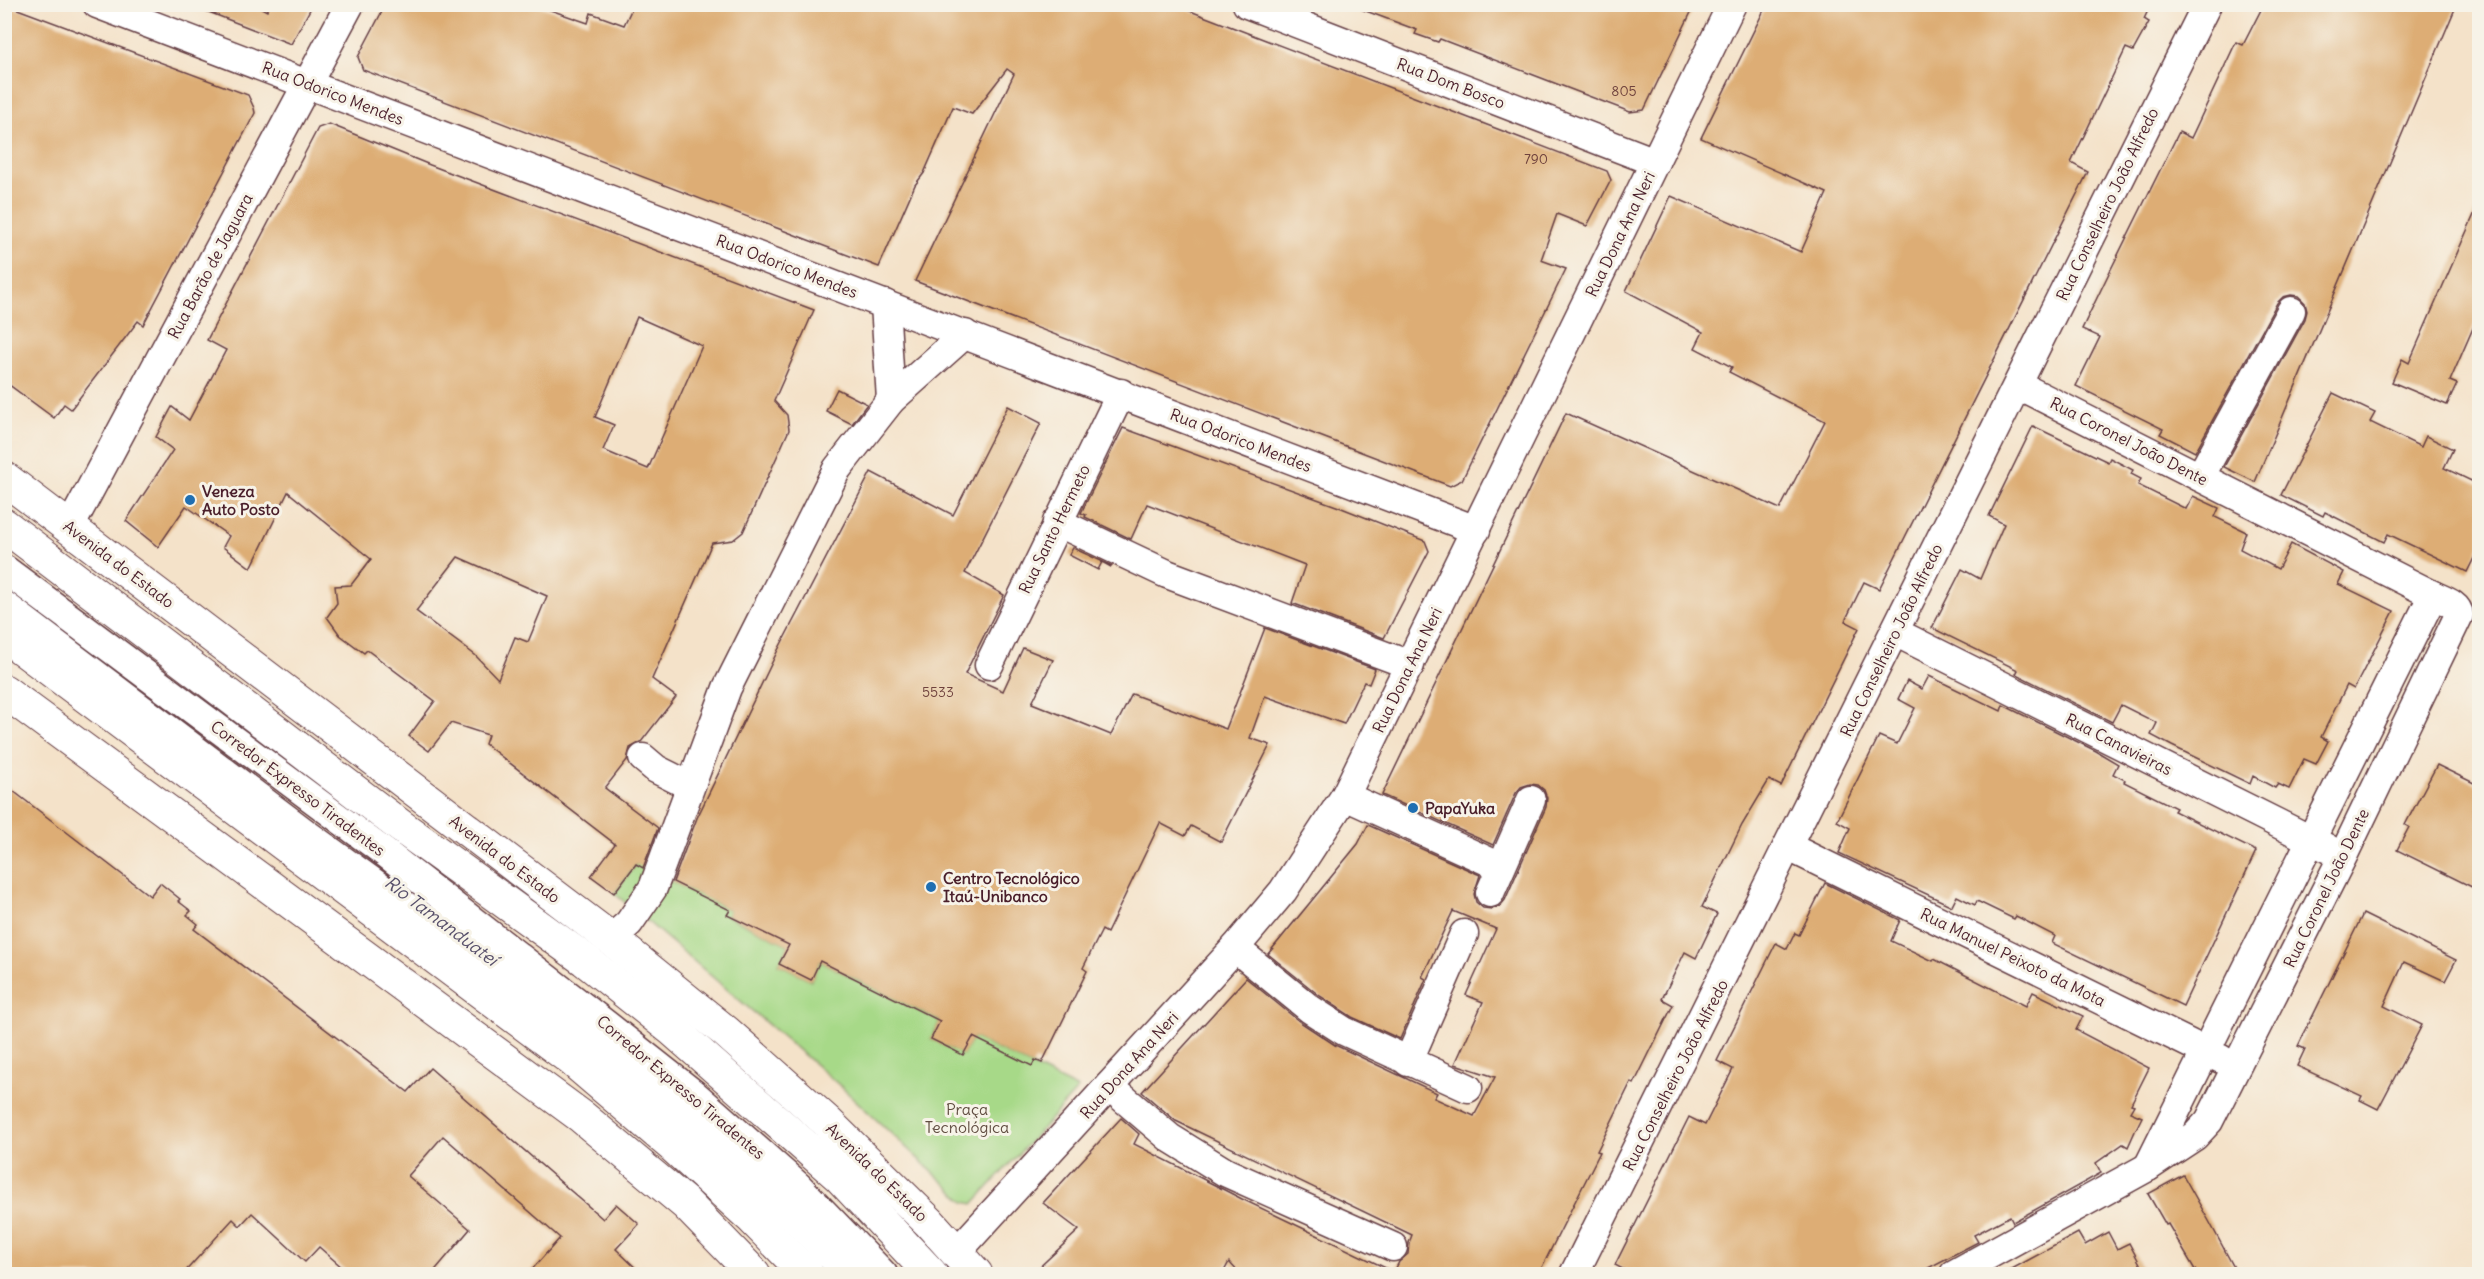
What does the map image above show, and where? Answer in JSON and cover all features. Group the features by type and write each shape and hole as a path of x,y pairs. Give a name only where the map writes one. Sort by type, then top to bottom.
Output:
{"main road":[{"name":"Avenida do Estado","path":"4,478 611,939 726,1032 826,1121 929,1222 966,1264"},
{"name":"Avenida do Estado","path":"4,525 399,825 585,960 673,1030 839,1176 931,1275"},
{"path":"4,635 571,1059 673,1146 751,1218 807,1275"},
{"path":"4,691 582,1117 686,1204 754,1275"}],"street":[{"name":"Rua Odorico Mendes","path":"97,4 1476,530"},
{"name":"Rua Barão de Jaguara","path":"70,527 350,4"},
{"name":"Rua Dom Bosco","path":"1247,4 1655,162"},
{"name":"Rua Dona Ana Neri","path":"966,1264 1109,1086 1283,891 1346,796 1732,4"},
{"name":"Rua Conselheiro João Alfredo","path":"1574,1275 2207,4"},
{"path":"885,304 891,400"},
{"path":"2200,477 2291,311"},
{"path":"611,939 629,923 653,888 727,688 837,469 891,400 964,334"},
{"name":"Rua Coronel João Dente","path":"1954,1275 2148,1167 2195,1136 2209,1121 2343,856 2457,622 2458,610 2433,594 2018,385"},
{"name":"Rua Santo Hermeto","path":"989,665 1121,393"},
{"path":"1057,522 1167,574 1410,665"},
{"name":"Corredor Expresso Tiradentes","path":"4,569 388,855 694,1095 798,1186 883,1275"},
{"name":"Rua Coronel João Dente","path":"2148,1167 2433,594"},
{"name":"Corredor Expresso Tiradentes","path":"4,605 308,835 471,953 681,1115 794,1218 848,1275"},
{"name":"Rua Canavieiras","path":"1894,632 2343,856"},
{"path":"643,758 656,769 690,786"},
{"path":"1346,796 1501,867"},
{"path":"1490,893 1531,800"},
{"name":"Rua Manuel Peixoto da Mota","path":"1789,847 2237,1067"},
{"path":"1408,1062 1464,934"},
{"path":"1234,948 1310,1009 1344,1031 1468,1088"},
{"path":"1109,1086 1170,1138 1225,1172 1393,1247"}],"green space":[{"name":"Praça Tecnológica","path":"639,861 667,879 730,910 727,916 789,945 779,964 811,980 820,961 940,1021 931,1039 963,1055 973,1037 1078,1089 973,1204 965,1202 838,1084 614,893"}],"building":[{"path":"4,4 248,95 255,113 143,325 138,321 71,409 64,404 54,418 4,381"},
{"path":"193,4 254,4 267,11 271,4 313,4 291,44 193,6"},
{"path":"386,4 533,4 588,23 591,13 624,25 634,4 1172,4 1607,171 1611,180 1587,226 1557,214 1541,260 1566,269 1462,480 1450,486 915,281 1014,74 1007,69 972,114 953,107 879,267 363,70 358,57"},
{"path":"1355,4 1695,4 1644,110 1630,112 1440,39 1438,42 1415,34 1417,30 1355,7"},
{"path":"1767,4 2151,4 2144,19 2149,22 2133,51 2126,48 2071,163 2088,172 1879,589 1864,582 1845,621 1859,628 1781,786 1769,780 1742,825 1702,907 1717,914 1696,958 1685,952 1662,999 1673,1005 1634,1084 1631,1082 1597,1151 1600,1152 1538,1275 1241,1275 1229,1262 1222,1275 1031,1275 1079,1230 1043,1203 1121,1118 1139,1134 1134,1144 1394,1272 1399,1262 1408,1254 1412,1235 1176,1121 1142,1092 1246,978 1300,1022 1335,1045 1437,1093 1434,1098 1474,1116 1495,1077 1455,1064 1483,1002 1466,995 1496,929 1453,911 1422,977 1426,979 1400,1039 1352,1017 1320,996 1268,954 1358,844 1368,825 1480,875 1474,894 1476,902 1483,908 1492,909 1500,906 1505,900 1546,807 1547,798 1544,790 1538,785 1530,784 1521,787 1516,793 1493,845 1382,795 1566,413 1780,509 1825,421 1729,372 1732,367 1695,348 1703,332 1626,291 1671,196 1801,252 1827,193 1701,138"},
{"path":"2264,4 2457,4 2255,482 2224,467 2305,319 2307,311 2305,303 2298,296 2283,297 2277,303 2195,452 2160,434 2163,429 2076,386 2100,337 2082,329 2110,271 2179,132 2191,138 2236,42 2243,45"},
{"path":"329,124 430,165 814,310 774,401 787,415 789,430 743,532 733,540 712,543 652,679 676,697 641,742 630,748 627,760 605,788 658,828 643,868 636,864 614,893 591,876 615,844 485,744 488,735 451,723 429,751 409,736 435,701 367,650 364,653 340,635 327,617 337,603 335,586 351,585 371,559 288,492 251,568 223,547 229,536 186,506 158,547 126,521 173,450 156,437 172,407 189,420 226,350 207,340 318,128","holes":["637,317 702,346 648,469 603,450 614,425 595,417","458,557 547,596 528,642 515,637 498,679 475,655 416,611"]},
{"path":"2480,201 2480,312 2450,381 2457,384 2447,405 2392,382 2402,359 2409,363"},
{"path":"837,389 867,404 852,424 826,411"},
{"path":"2333,393 2375,413 2370,422 2421,447 2426,436 2453,449 2444,468 2480,485 2480,546 2467,572 2388,534 2384,542 2325,512 2323,516 2281,495"},
{"path":"1008,406 1041,423 965,573 1004,595 965,674 1003,691 1023,648 1053,660 1032,703 1111,735 1132,694 1226,729 1265,628 1375,669 1369,684 1364,682 1344,724 1265,696 1250,738 1270,745 1221,842 1191,826 1185,836 1160,823 1107,933 1102,930 1083,968 1087,971 1042,1063 1035,1060 1032,1066 973,1037 963,1055 931,1039 940,1021 820,961 811,980 779,964 789,945 727,915 730,910 673,882 697,818 777,652 871,472 953,515"},
{"path":"2033,426 2108,462 2110,458 2133,470 2131,474 2141,479 2138,485 2186,509 2193,496 2219,508 2215,517 2246,532 2240,549 2278,569 2291,544 2344,572 2338,584 2394,611 2354,689 2347,685 2321,737 2328,741 2316,764 2304,759 2289,789 2278,784 2275,788 2253,776 2250,784 2172,746 2151,735 2157,723 2121,705 2112,722 2016,674 2018,670 1932,628 1962,569 1980,579 2004,524 1989,516"},
{"path":"1123,428 1425,541 1429,551 1384,638 1292,603 1305,565 1147,504 1131,539 1085,517 1086,515 1081,513"},
{"path":"1073,548 1112,566 1102,562 1098,570 1069,555"},
{"path":"1929,676 2001,711 2003,705 2096,751 2118,764 2113,774 2125,780 2124,782 2176,808 2174,811 2256,851 2183,1006 2052,943 2055,936 2016,916 2014,919 1977,901 1975,905 1957,896 1952,906 1839,853 1850,828 1837,821 1879,736 1897,744 1915,708 1898,699 1907,681 1922,689"},
{"path":"2437,765 2480,786 2480,891 2397,850 2409,827 2405,825"},
{"path":"4,784 150,896 160,883 191,911 187,915 198,924 194,929 408,1092 430,1068 603,1219 616,1204 639,1224 616,1249 643,1275 527,1275 560,1238 443,1136 408,1176 470,1229 431,1275 351,1275 319,1247 305,1262 252,1213 240,1226 233,1219 182,1275 4,1275"},
{"path":"1825,883 1900,920 1891,941 1933,961 1934,959 2026,1006 2033,992 2083,1016 2076,1030 2149,1068 2131,1104 2134,1105 2130,1112 2142,1117 2128,1147 2123,1144 2096,1163 2101,1173 2013,1222 2010,1216 1974,1235 1978,1242 1915,1275 1634,1275 1615,1265 1689,1117 1705,1125 1733,1069 1717,1061 1776,943 1787,949 1795,933 1799,935"},
{"path":"2363,914 2456,960 2445,981 2404,962 2384,1006 2422,1025 2378,1109 2360,1100 2362,1096 2297,1066 2305,1049 2298,1046"},
{"path":"2183,1175 2238,1275 2198,1275 2148,1194"},
{"path":"2108,1232 2117,1249 2129,1243 2146,1275 2001,1275 2078,1233 2085,1245"}],"waterway":[{"name":"Rio Tamanduateí","path":"4,588 63,633"}],"place":[{"name":"Veneza Auto Posto","path":"190,500"},
{"name":"PapaYuka","path":"1413,808"},
{"name":"Centro Tecnológico Itaú-Unibanco","path":"931,887"}]}
